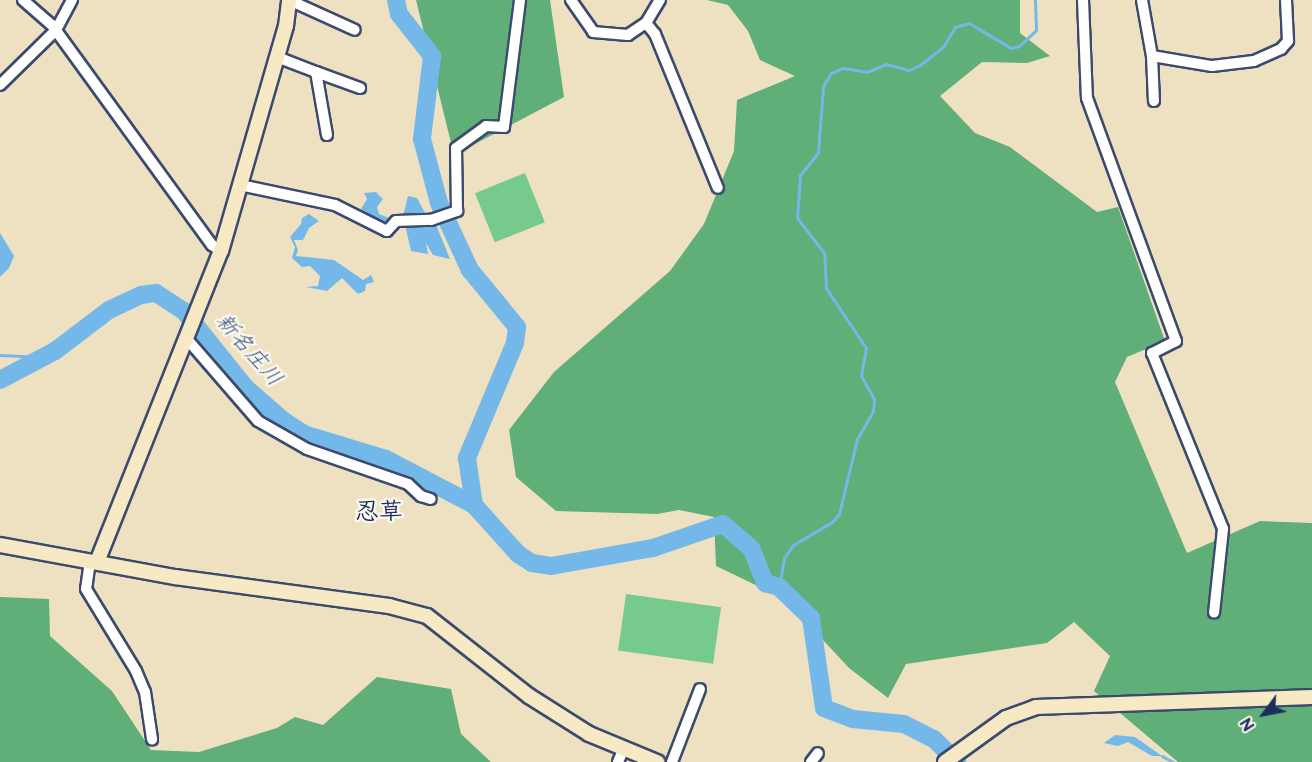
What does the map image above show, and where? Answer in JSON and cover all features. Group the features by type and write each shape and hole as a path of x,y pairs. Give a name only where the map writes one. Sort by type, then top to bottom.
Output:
{"street":[{"path":"22,0 56,30 212,244 221,251"},
{"path":"0,85 56,30 72,0"},
{"path":"152,738 145,692 136,671 86,589 93,561 188,338 221,251 277,57 289,0 355,30"},
{"path":"240,185 335,205 387,231 396,221 446,215 460,206 456,148 486,126 504,128 520,0"},
{"path":"571,0 594,32 628,34 646,23 660,0"},
{"path":"1083,0 1087,98 1176,341 1152,353 1223,529 1214,613"},
{"path":"1142,0 1152,56 1154,101"},
{"path":"1152,56 1212,66 1254,61 1281,49 1288,42 1286,0"},
{"path":"646,23 655,34 718,188"},
{"path":"277,57 360,88"},
{"path":"316,72 327,135"},
{"path":"188,338 258,421 307,449 408,484 431,499"},
{"path":"0,545 175,577 389,606 427,616 529,696 589,734 652,761"},
{"path":"672,762 700,689"},
{"path":"945,762 1006,718 1036,707 1312,698"},
{"path":"618,762 624,748"}],"green space":[{"path":"416,0 550,0 564,97 454,155"},
{"path":"707,0 1020,0 1020,33 1050,56 1027,63 982,62 940,96 975,133 1010,147 1097,212 1118,207 1165,341 1127,357 1115,382 1187,553 1260,521 1312,523 1312,762 1178,762 1094,691 1110,656 1074,622 1047,643 906,664 888,698 849,668 785,599 716,566 714,517 679,510 657,514 556,511 516,477 509,430 554,372 670,271 704,224 734,151 737,100 795,76 760,60 748,31 728,5"},
{"path":"525,173 545,222 495,242 475,193"},
{"path":"626,594 721,607 713,664 618,650"},
{"path":"0,597 49,599 50,636 112,691 151,750 199,752 277,728 295,717 323,725 377,677 451,689 461,734 491,762 0,762"}],"water":[{"path":"376,192 383,199 377,207 379,214 389,218 383,223 361,209 367,199 364,193"},
{"path":"408,196 417,198 430,222 435,222 450,259 433,255 426,243 428,254 411,251 403,216"},
{"path":"309,214 319,221 309,228 303,240 294,240 298,250 296,256 334,260 363,280 371,275 374,282 366,284 365,291 358,294 342,278 327,291 306,287 318,286 320,276 310,266 302,267 292,258 295,247 290,237 301,224 302,218"},
{"path":"0,233 14,256 9,268 0,277"},
{"path":"1115,735 1135,737 1162,756 1152,756 1128,742 1118,746 1104,743"}],"waterway":[{"path":"396,0 399,14 432,56 422,139 439,203 470,270 517,327 515,343 467,458 474,505 518,554 532,563 551,566 653,548 723,524 751,548 765,583 779,587 811,618 824,708 853,719 904,724 934,739 957,762"},
{"path":"779,587 784,558 793,545 832,522 839,514 857,439 873,411 874,399 861,376 866,348 826,288 824,253 797,218 800,175 818,153 823,86 831,73 843,68 867,72 886,64 909,70 920,65 943,47 955,27 969,23 1011,48 1019,46 1036,30 1035,0"},
{"name":"新名庄川","path":"0,380 55,351 109,310 141,295 156,293 184,311 245,387 284,421 304,434 386,459 474,505"},
{"path":"0,355 43,357"},
{"path":"1162,756 1173,762"}],"district":[{"name":"忍草","path":"379,512"}]}
